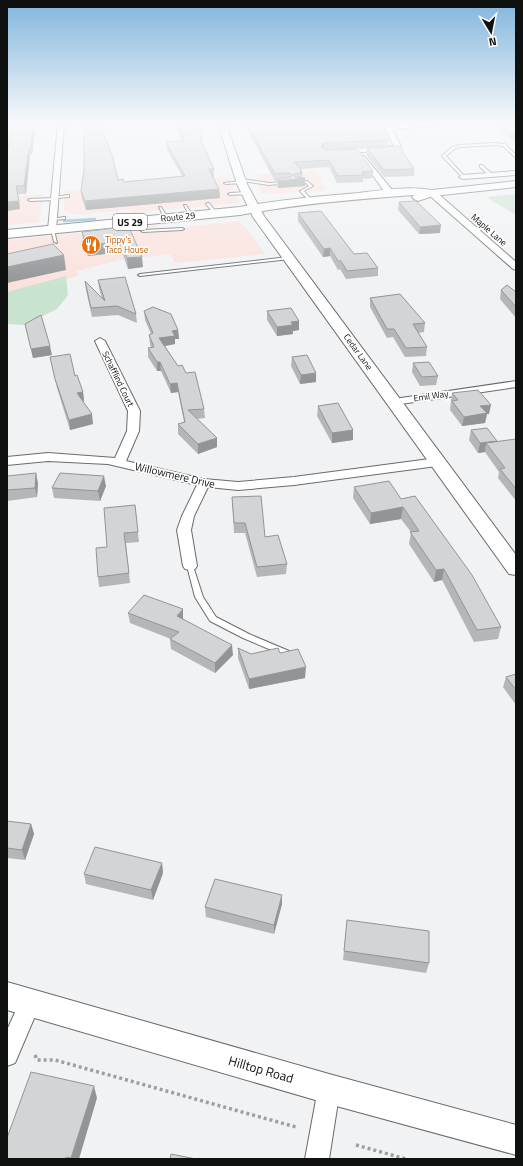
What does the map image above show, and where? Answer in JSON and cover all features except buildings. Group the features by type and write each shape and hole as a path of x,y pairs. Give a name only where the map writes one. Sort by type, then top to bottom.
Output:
{"main road":[{"name":"Cedar Lane","path":"242,181 253,209 516,569"},
{"name":"Route 29","path":"7,234 53,224 87,229 139,221 163,213 212,208 290,209 421,196 432,193 516,184"},
{"name":"Route 29","path":"253,209 278,204 390,193 419,191 432,193"}],"street":[{"path":"53,224 57,178"},
{"path":"379,178 390,193"},
{"path":"495,178 502,185"},
{"name":"Maple Lane","path":"432,193 516,267"},
{"name":"Schafflind Court","path":"100,341 131,404 136,418 135,427 119,462"},
{"name":"Emil Way","path":"394,402 516,384"},
{"name":"Willowmere Drive","path":"7,461 48,457 77,457 119,462 204,483 224,486 255,486 438,462"},
{"path":"190,566 184,530 188,516 204,483"},
{"path":"7,1055 19,999"},
{"name":"Hilltop Road","path":"19,999 329,1089 516,1140"},
{"path":"317,1159 329,1089"}],"lane":[{"path":"226,183 242,181 269,184 290,183"},
{"path":"296,183 309,183 311,186 302,191 310,201"},
{"path":"230,194 247,193"},
{"path":"30,200 68,196"},
{"path":"56,242 53,224 64,218"},
{"path":"139,221 143,231 182,229"},
{"path":"140,275 288,258"},
{"path":"190,566 199,596 213,619 246,636 286,653"}],"path":[{"path":"35,1055 37,1060 55,1060 296,1127"},
{"path":"356,1145 406,1159"}],"shaded area":[{"path":"214,178 231,178 240,203 133,213 131,209 78,215 64,211 65,191"},
{"path":"256,178 320,178 326,190 269,194 261,193"},
{"path":"43,194 39,222 7,225 7,197"},
{"path":"239,221 265,254 175,263 170,254 119,260 77,271 78,276 7,293 7,240 156,225 158,230"}],"green space":[{"path":"516,194 516,215 486,197"},
{"path":"66,276 68,295 57,309 25,325 7,324 7,292"}],"waterway":[{"path":"64,221 95,219"}],"place":[{"name":"Tippy's Taco House","path":"91,245"}]}
